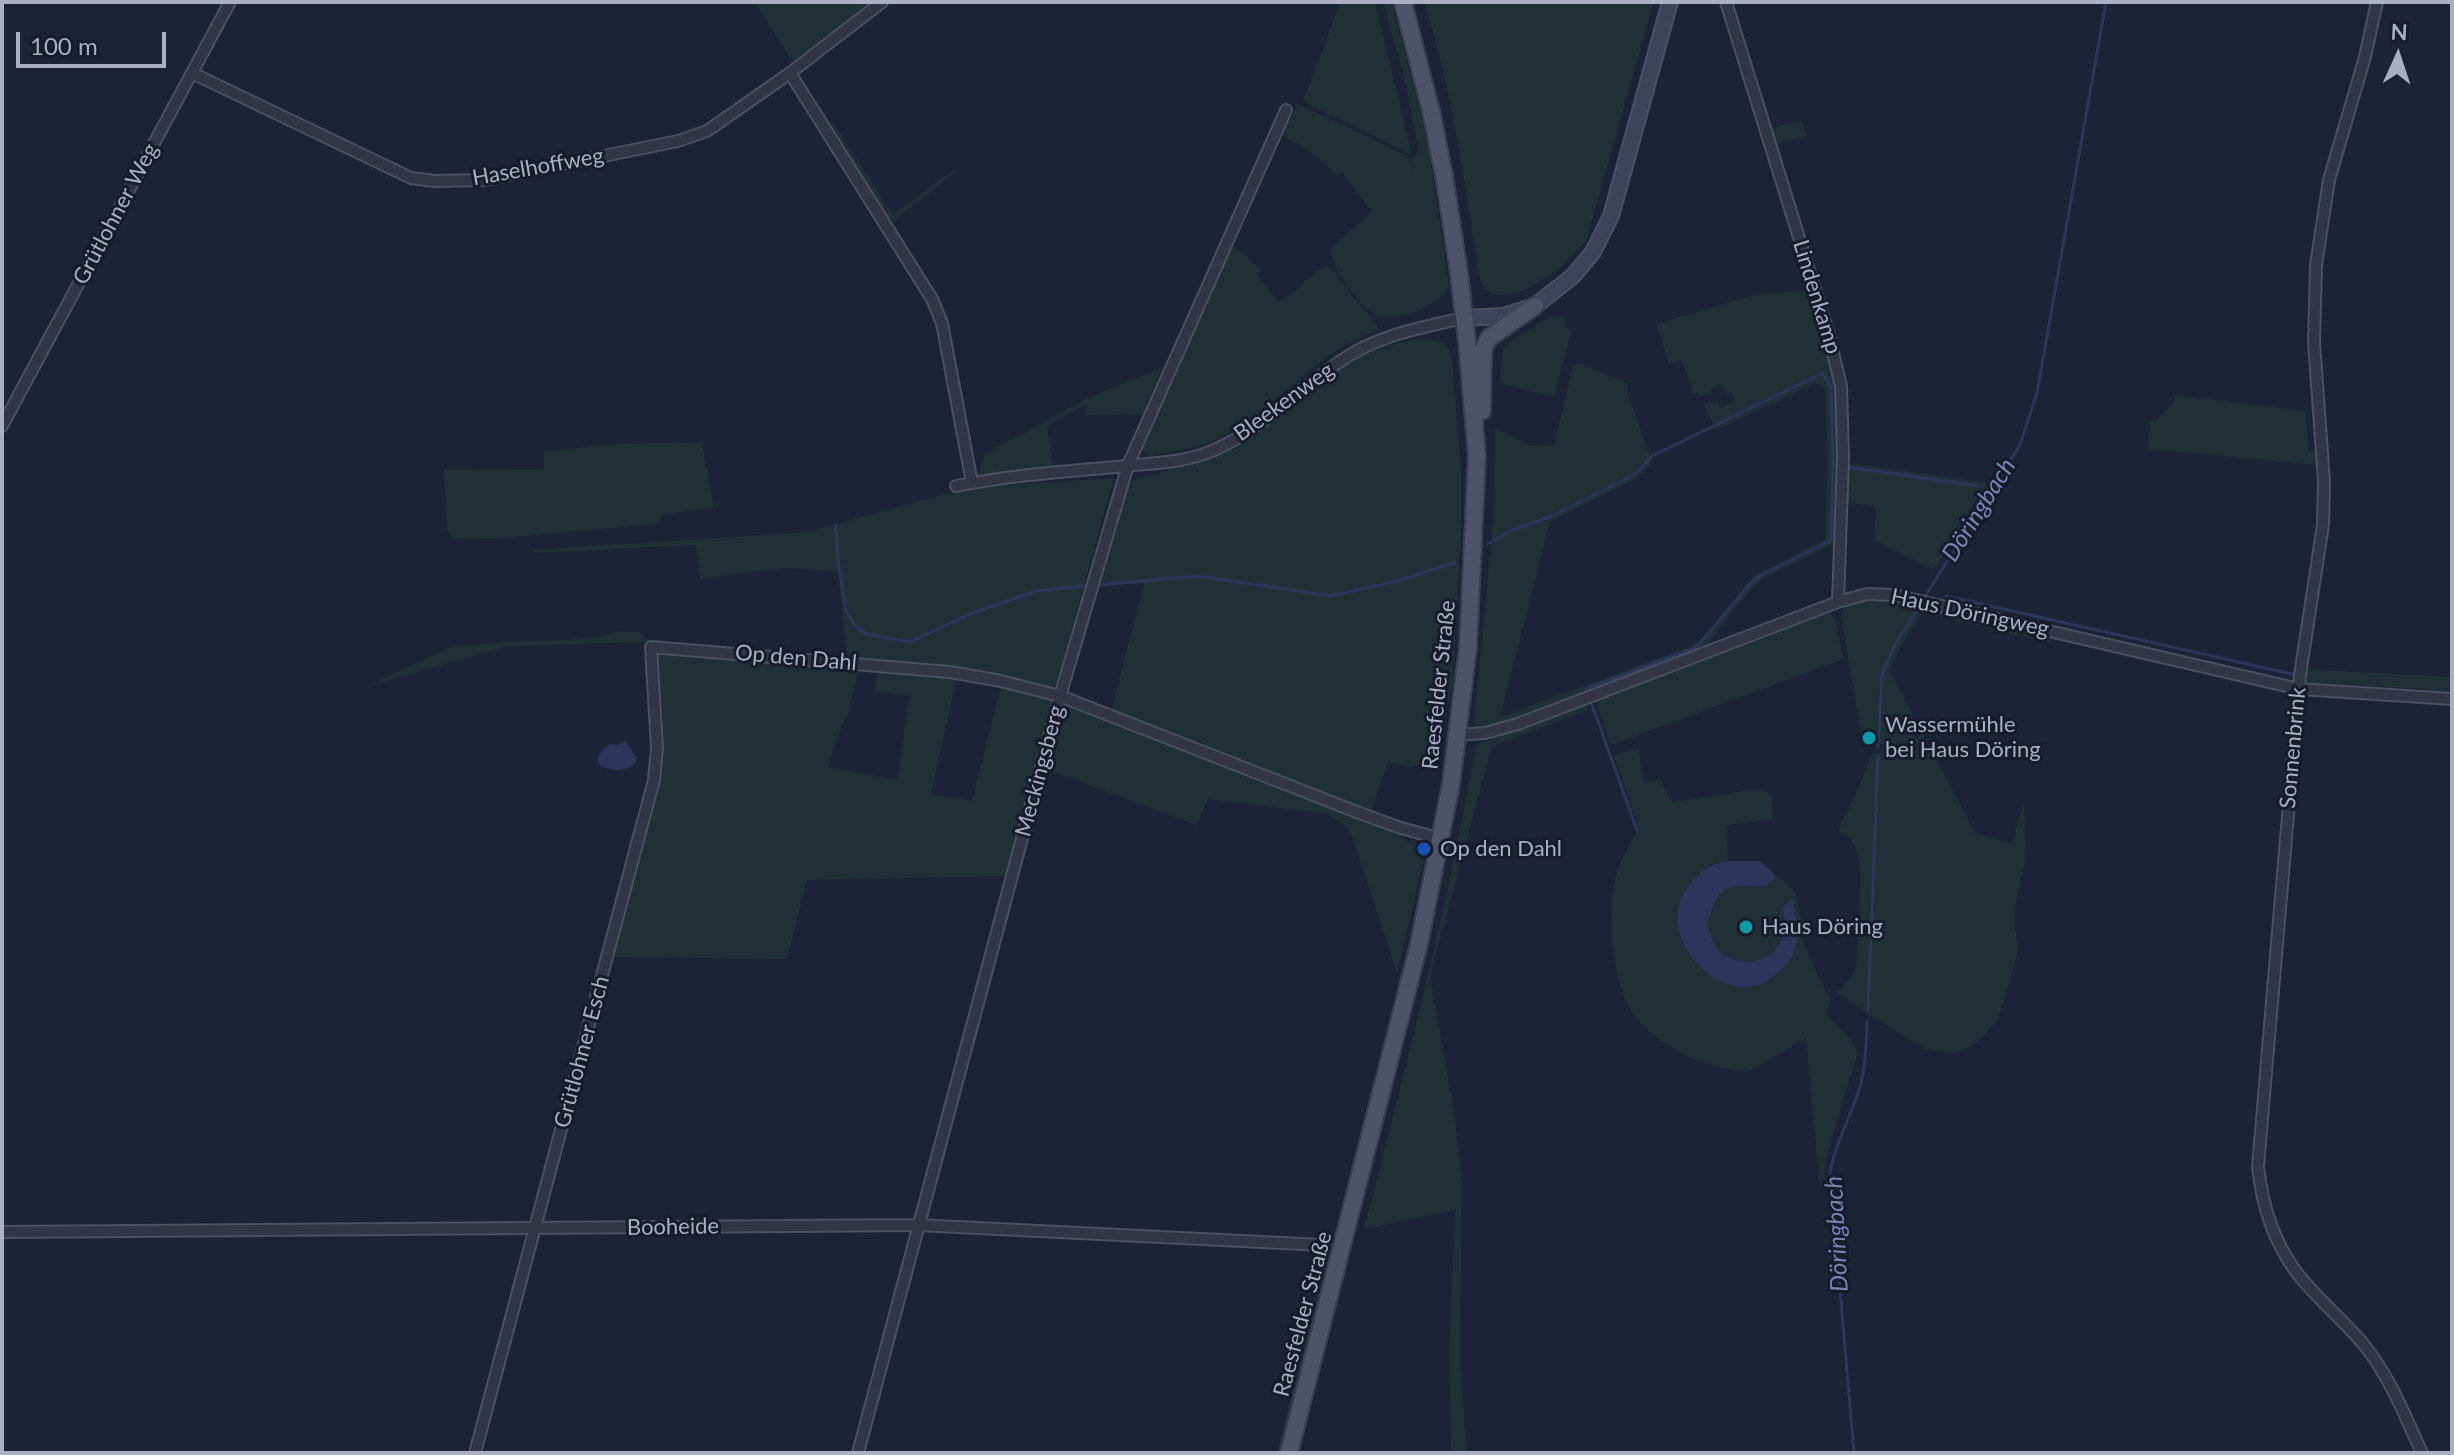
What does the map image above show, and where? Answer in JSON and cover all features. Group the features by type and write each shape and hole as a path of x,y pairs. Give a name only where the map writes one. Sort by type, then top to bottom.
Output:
{"main road":[{"name":"Raesfelder Straße","path":"1289,1453 1409,986 1441,839 1468,647 1477,456 1464,318 1435,128 1403,2"},
{"path":"1477,456 1483,350 1489,338 1573,276 1603,235 1616,199 1670,2"},
{"path":"1464,318 1503,316 1535,306"}],"street":[{"name":"Grütlohner Weg","path":"2,426 230,2"},
{"name":"Haselhoffweg","path":"192,73 411,178 485,180 678,141 707,131 790,73 882,2"},
{"name":"Lindenkamp","path":"1726,2 1840,378 1843,458 1838,602"},
{"name":"Sonnenbrink","path":"2377,2 2365,57 2329,180 2316,265 2314,342 2324,481 2323,525 2299,689 2258,1166 2266,1214 2281,1250 2298,1275 2357,1337 2380,1367 2422,1453"},
{"path":"790,73 932,299 942,323 972,483"},
{"name":"Meckingsberg","path":"858,1453 1060,696 1128,465 1286,110"},
{"name":"Bleekenweg","path":"956,486 1182,460 1218,448 1262,422 1341,360 1367,345 1414,328 1464,318"},
{"name":"Haus Döringweg","path":"1458,735 1485,733 1518,724 1838,602 1867,594 1915,600 2299,689 2452,699"},
{"name":"Op den Dahl","path":"651,647 974,675 1060,696 1362,814 1441,839"},
{"name":"Grütlohner Esch","path":"475,1453 654,780 657,748 651,647"},
{"name":"Booheide","path":"2,1232 917,1225 1343,1246"}],"shaded area":[{"path":"755,2 870,2 793,62"},
{"path":"1341,2 1375,2 1412,155 1303,101"},
{"path":"1383,2 1391,2 1427,137 1449,287 1427,306 1396,317 1377,315 1355,296 1341,277 1330,250 1372,212 1342,172 1336,176 1312,153 1282,135 1298,104 1410,157 1413,172 1412,159 1419,150 1402,69"},
{"path":"1424,2 1654,2 1586,241 1557,271 1527,289 1509,295 1493,294 1485,288 1480,278 1451,104"},
{"path":"1802,120 1806,136 1775,144 1771,129"},
{"path":"832,121 893,215 954,169 956,172 892,222 830,123"},
{"path":"1231,243 1262,271 1257,275 1279,303 1327,264 1379,329 1329,356 1230,433 1196,447 1147,456 1141,447"},
{"path":"1810,290 1831,353 1837,383 1840,452 1836,543 1762,579 1705,648 1504,723 1482,728 1474,723 1494,514 1495,428 1528,445 1554,446 1573,365 1578,363 1627,383 1627,393 1652,462 1636,479 1550,522 1500,717 1691,646 1702,638 1754,576 1825,539 1828,462 1825,388 1815,383 1716,430 1704,404 1717,401 1721,408 1735,401 1731,392 1727,394 1722,384 1700,396 1693,392 1682,360 1669,364 1657,324 1755,295"},
{"path":"1551,316 1565,318 1566,328 1571,332 1554,397 1500,383 1503,350 1510,342"},
{"path":"1418,339 1443,344 1452,357 1461,475 1453,680 1436,763 1427,761 1411,767 1388,762 1371,812 1111,711 1144,583 1096,587 1125,484 1227,451 1259,433 1363,355"},
{"path":"1162,368 1142,414 1086,415 1085,405 1047,426 1053,470 978,478 984,455 1086,399"},
{"path":"2174,395 2306,411 2308,450 2316,450 2317,465 2148,449 2150,421 2155,422 2174,402"},
{"path":"702,442 714,508 664,514 656,524 492,539 453,538 447,530 444,470 544,469 544,451 618,444"},
{"path":"1848,463 1989,483 1934,570 1874,540 1876,506 1847,503"},
{"path":"1114,478 1056,685 1049,689 972,669 847,659 838,571 783,568 700,579 696,545 536,553 534,550 808,532 967,488"},
{"path":"1881,599 2047,636 2051,643 1922,613 1898,651 1890,672 1975,833 2012,844 2024,799 2026,855 2015,908 2019,948 1998,1019 1970,1047 1950,1053 1929,1050 1904,1037 1837,993 1856,968 1861,877 1856,847 1850,838 1838,831 1873,752 1878,755 1885,745 1874,743 1874,733 1861,733 1841,616 1844,608"},
{"path":"1829,613 1835,618 1843,659 1611,745 1595,700"},
{"path":"618,631 639,632 650,642 508,646 365,687 452,647 570,640"},
{"path":"661,652 859,668 849,711 828,767 898,780 909,696 875,691 878,670 957,677 931,794 972,801 1001,686 1048,698 1052,706 1011,876 807,880 787,959 612,957 658,780 655,656"},
{"path":"2305,669 2452,677 2452,691 2308,682"},
{"path":"1586,703 1589,710 1492,746 1430,977 1454,1110 1462,1184 1460,1360 1467,1453 1451,1453 1449,1348 1455,1210 1364,1229 1439,928 1476,745"},
{"path":"1069,705 1397,833 1402,839 1412,839 1424,851 1423,863 1397,973 1349,828 1327,814 1208,799 1197,825 1044,768 1061,708"},
{"path":"1639,749 1643,783 1661,779 1670,802 1752,790 1764,791 1773,798 1772,819 1727,825 1728,861 1712,863 1693,878 1679,916 1681,938 1695,964 1771,981 1793,955 1794,940 1782,908 1784,932 1780,942 1766,957 1757,960 1733,959 1722,954 1706,925 1715,901 1732,887 1766,887 1776,876 1796,896 1804,943 1831,1001 1826,1015 1850,1039 1858,1052 1826,1158 1823,1188 1820,1188 1806,1038 1752,1070 1729,1069 1694,1059 1670,1046 1641,1023 1627,1003 1614,952 1612,899 1618,869 1639,828 1614,755"},
{"path":"1327,1249 1335,1256 1285,1453 1277,1453"}],"water":[{"path":"625,741 637,758 635,763 622,770 602,767 598,762 602,750"},
{"path":"1728,861 1760,861 1776,876 1766,887 1732,887 1715,901 1707,925 1717,949 1724,956 1745,961 1766,957 1780,942 1784,932 1782,908 1793,898 1797,930 1795,950 1783,969 1760,984 1740,987 1720,981 1702,969 1688,952 1679,932 1678,911 1685,891 1703,871"}],"waterway":[{"name":"Döringbach","path":"1924,598 2020,445 2037,393 2106,2"},
{"path":"1488,544 1634,475 1652,456 1823,373 1831,388 1833,465"},
{"path":"1586,689 1697,647 1750,584 1828,542 1831,539 1833,465 1978,486"},
{"path":"836,525 846,611 855,626 866,634 910,642 970,614 1036,591 1084,586"},
{"path":"1097,585 1199,576 1331,596 1397,581 1454,563"},
{"path":"1946,596 2296,675"},
{"name":"Döringbach","path":"1878,747 1882,675 1894,646 1920,605"},
{"path":"1591,702 1637,830"},
{"name":"Döringbach","path":"1868,1011 1878,755"},
{"name":"Döringbach","path":"1854,1453 1830,1173 1861,1081 1867,1021"}],"place":[{"name":"Wassermühle bei Haus Döring","path":"1869,738"},
{"name":"Op den Dahl","path":"1424,849"},
{"name":"Haus Döring","path":"1746,927"}]}
